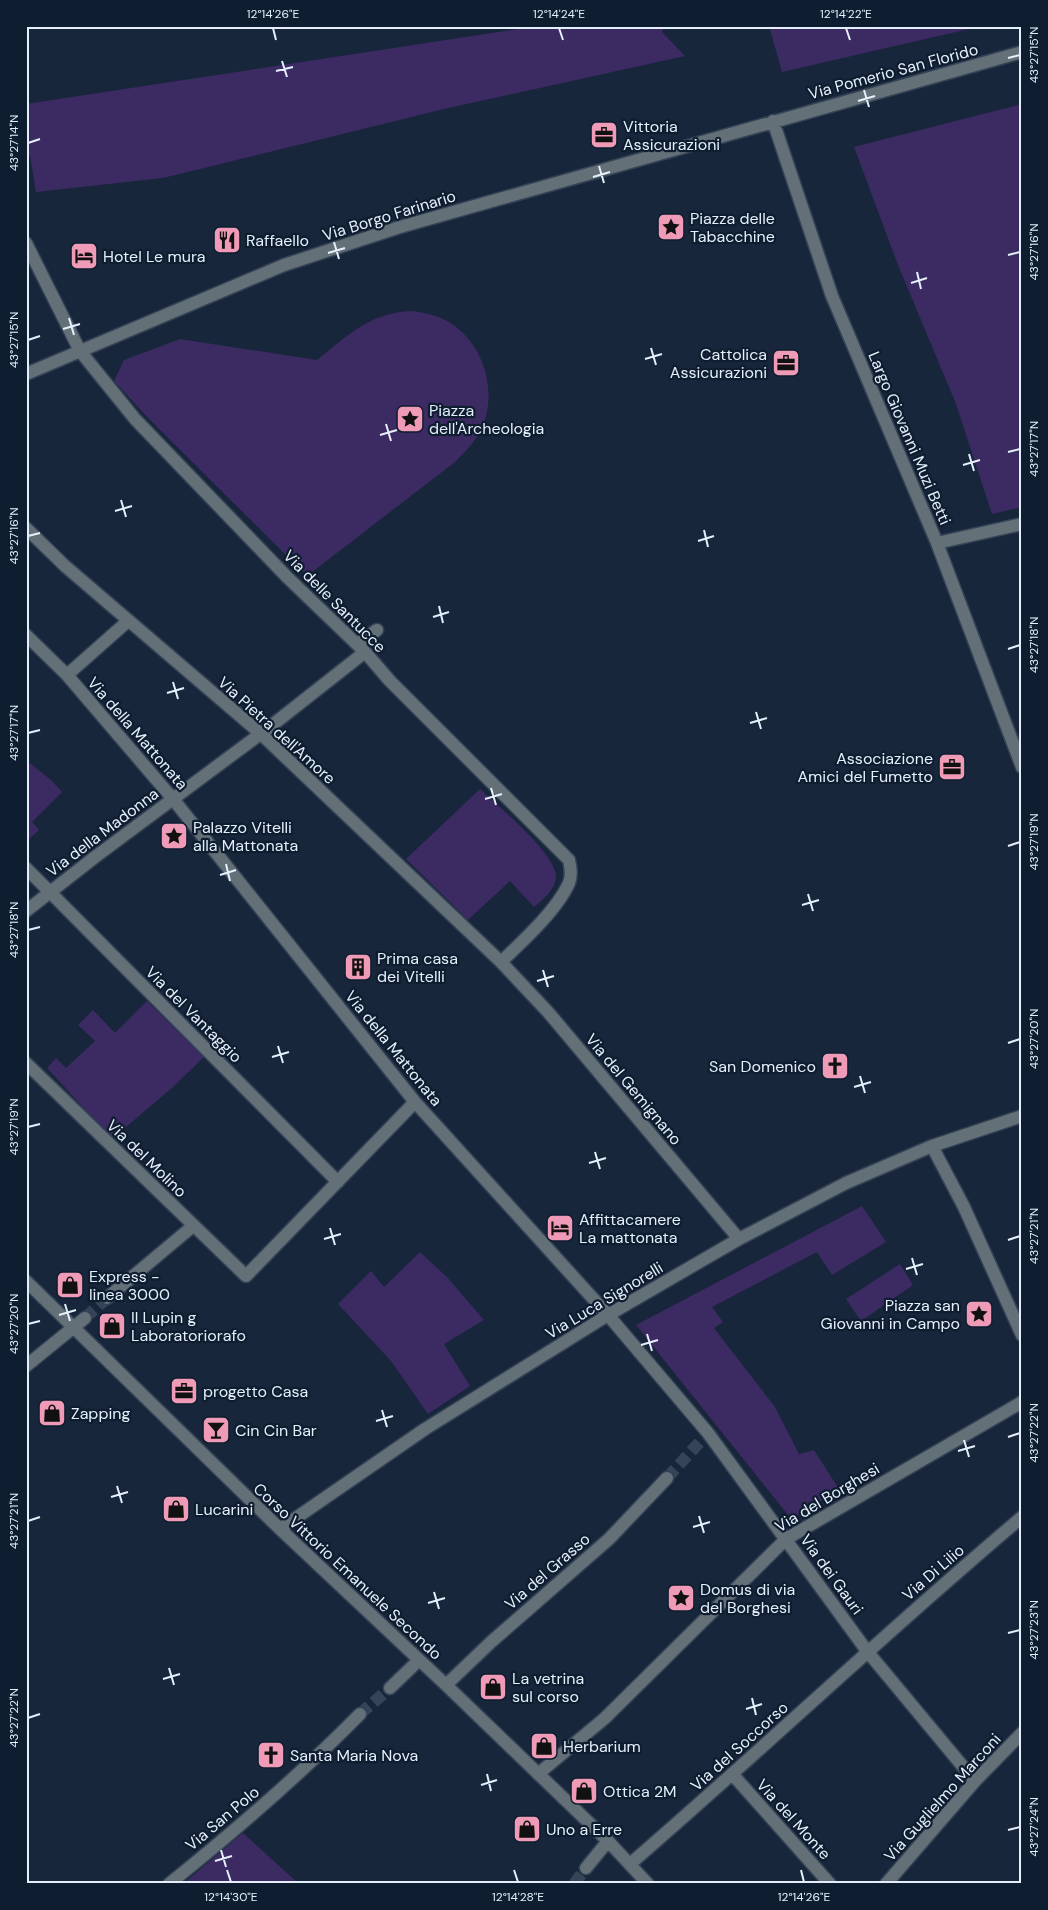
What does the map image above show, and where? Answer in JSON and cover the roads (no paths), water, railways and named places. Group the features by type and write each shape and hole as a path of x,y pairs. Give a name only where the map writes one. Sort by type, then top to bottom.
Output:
{"street":[{"name":"Via Pomerio San Florido","path":"773,121 1022,52"},
{"name":"Via Borgo Farinario","path":"26,374 284,265 400,227 773,121"},
{"name":"Largo Giovanni Muzi Betti","path":"773,121 832,296 937,543 1022,766"},
{"name":"Via delle Santucce","path":"26,243 80,351 135,419 287,577 361,648 390,681 569,860 572,870 570,882 557,902 526,938 501,962"},
{"path":"937,543 1022,524"},
{"name":"Via Pietra dell'Amore","path":"26,528 65,566 260,733 501,962"},
{"path":"67,675 128,621"},
{"name":"Via della Madonna","path":"26,911 260,733 361,648 377,630"},
{"name":"Via della Mattonata","path":"26,635 67,675 173,798 415,1102 608,1315"},
{"name":"Via del Vantaggio","path":"26,868 338,1182"},
{"name":"Via del Gemignano","path":"501,962 548,1012 739,1239"},
{"name":"Via del Molino","path":"26,1063 246,1276 338,1182"},
{"path":"338,1182 415,1102"},
{"name":"Via Luca Signorelli","path":"280,1529 425,1429 608,1315 739,1239 846,1183 932,1146 1022,1116"},
{"path":"932,1146 964,1207 1022,1334"},
{"path":"107,1298 193,1226"},
{"name":"Corso Vittorio Emanuele Secondo","path":"26,1281 280,1529 608,1841 648,1884"},
{"name":"Via dei Gauri","path":"608,1315 708,1433 867,1651 975,1782"},
{"path":"26,1366 85,1318"},
{"name":"Via del Borghesi","path":"538,1774 605,1718 786,1539 1022,1402"},
{"name":"Via del Grasso","path":"446,1685 491,1642 609,1539 667,1478"},
{"name":"Via Di Lilio","path":"867,1651 1022,1517"},
{"name":"Via del Soccorso","path":"630,1864 733,1775 867,1651"},
{"path":"390,1688 419,1660"},
{"name":"Via San Polo","path":"169,1884 238,1829 360,1714"},
{"name":"Via Guglielmo Marconi","path":"886,1884 975,1782 1022,1733"},
{"name":"Via del Monte","path":"733,1775 830,1884"},
{"path":"586,1868 608,1841"}],"tunnel":[{"path":"85,1318 107,1298"},
{"path":"667,1478 708,1433"},
{"path":"360,1714 390,1688"},
{"path":"574,1884 586,1868"}],"place":[{"name":"Vittoria Assicurazioni","path":"604,135"},
{"name":"Piazza delle Tabacchine","path":"671,227"},
{"name":"Raffaello","path":"227,240"},
{"name":"Hotel Le mura","path":"84,256"},
{"name":"Cattolica Assicurazioni","path":"786,363"},
{"name":"Piazza dell'Archeologia","path":"410,419"},
{"name":"Associazione Amici del Fumetto","path":"952,767"},
{"name":"Palazzo Vitelli alla Mattonata","path":"174,836"},
{"name":"Prima casa dei Vitelli","path":"358,967"},
{"name":"San Domenico","path":"835,1066"},
{"name":"Affittacamere La mattonata","path":"560,1228"},
{"name":"Express - linea 3000","path":"70,1285"},
{"name":"Piazza san Giovanni in Campo","path":"979,1314"},
{"name":"Il Lupin g Laboratoriorafo","path":"112,1326"},
{"name":"progetto Casa","path":"184,1391"},
{"name":"Zapping","path":"52,1413"},
{"name":"Cin Cin Bar","path":"216,1430"},
{"name":"Lucarini","path":"176,1509"},
{"name":"Domus di via del Borghesi","path":"681,1598"},
{"name":"La vetrina sul corso","path":"493,1687"},
{"name":"Herbarium","path":"544,1746"},
{"name":"Santa Maria Nova","path":"271,1755"},
{"name":"Ottica 2M","path":"584,1791"},
{"name":"Uno a Erre","path":"527,1829"}]}
